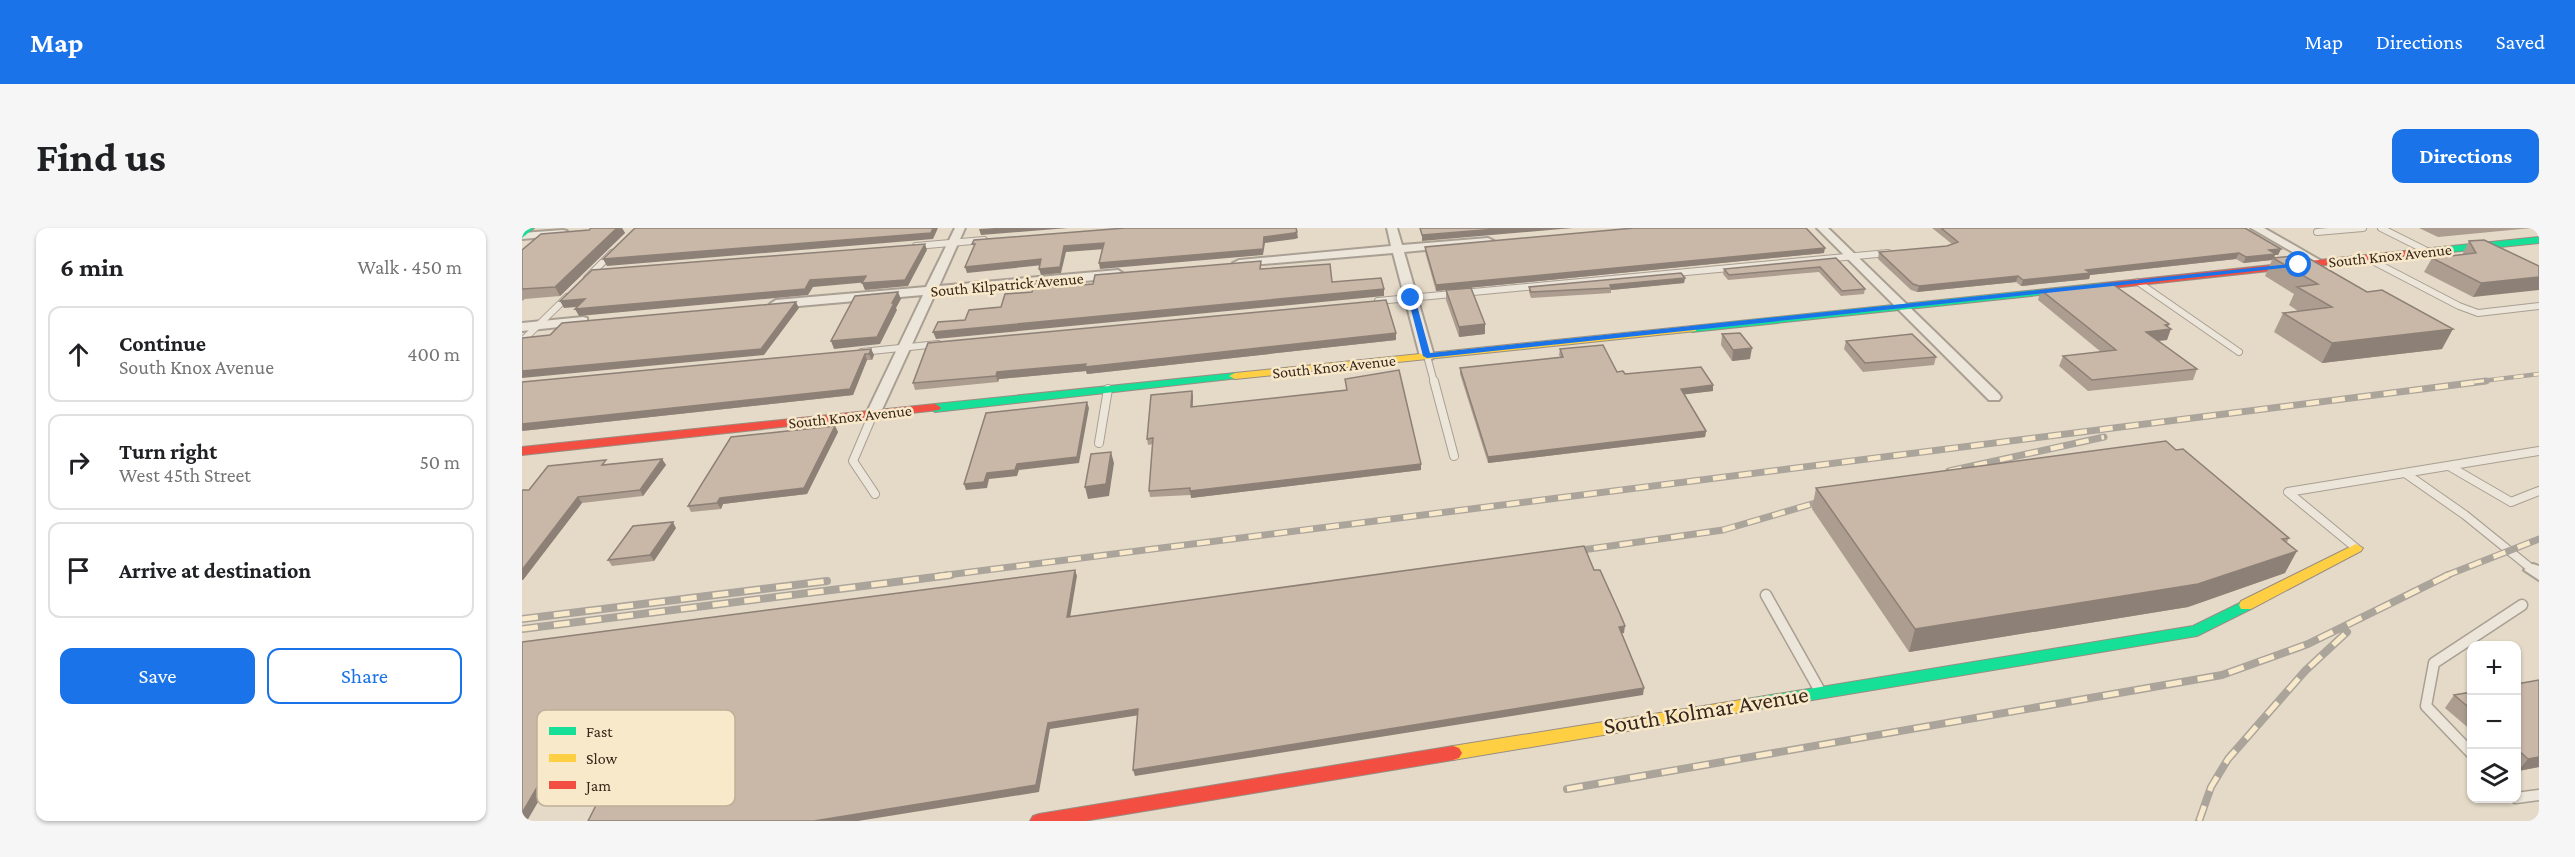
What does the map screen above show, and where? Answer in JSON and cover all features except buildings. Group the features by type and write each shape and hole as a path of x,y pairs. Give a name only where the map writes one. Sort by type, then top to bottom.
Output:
{"street":[{"path":"522,235 530,228"},
{"path":"873,414 960,228"},
{"path":"1392,228 1427,356"},
{"path":"1822,228 1994,397"},
{"path":"2256,228 2319,263"},
{"path":"522,235 572,232"},
{"path":"1225,264 1497,240"},
{"name":"South Knox Avenue","path":"522,451 2539,240"},
{"name":"South Kilpatrick Avenue","path":"758,306 1130,273"},
{"path":"522,327 596,320"},
{"name":"South Kolmar Avenue","path":"1040,821 1820,691 2197,631 2356,548"}],"lane":[{"path":"2318,232 2363,228"},
{"path":"2381,228 2427,251"},
{"path":"910,246 996,239"},
{"path":"2482,246 2497,253"},
{"path":"577,287 615,250"},
{"path":"1367,302 1902,251"},
{"path":"2366,258 2459,306 2478,313 2539,306"},
{"path":"592,272 604,272"},
{"path":"2138,282 2239,352"},
{"path":"522,341 570,294"},
{"path":"858,352 952,343"},
{"path":"1427,356 1454,456"},
{"path":"1099,443 1108,389"},
{"path":"873,414 853,461 874,494"},
{"path":"2356,548 2288,492 2539,451"},
{"path":"2449,466 2511,502 2539,491"},
{"path":"2405,473 2465,515 2537,571"},
{"path":"1766,595 1820,691"},
{"path":"2467,749 2426,706 2434,663 2522,605"},
{"path":"2521,797 2539,795"}],"railway":[{"path":"2474,382 2539,374"},
{"path":"939,576 2486,381"},
{"path":"1949,471 2104,437"},
{"path":"1568,552 1723,530 1829,499"},
{"path":"2445,576 2539,539"},
{"path":"522,629 951,575"},
{"path":"1567,789 2222,675 2308,644 2448,575"},
{"path":"522,619 827,581"},
{"path":"2199,821 2211,787 2228,759 2305,671 2347,632"}],"traffic: fast":[{"path":"522,235 530,228"},
{"path":"2432,251 2539,240"},
{"path":"1692,329 2103,286"},
{"path":"935,408 1235,376"},
{"path":"1741,706 2197,631 2246,605"}],"traffic: slow":[{"path":"1235,376 1692,329"},
{"path":"2246,605 2356,548"},
{"path":"1453,753 1741,706"}],"traffic: jam":[{"path":"2103,286 2432,251"},
{"path":"522,451 935,408"},
{"path":"1039,821 1453,753"}],"route":[{"path":"1411,298 1427,356 2299,265"}]}
